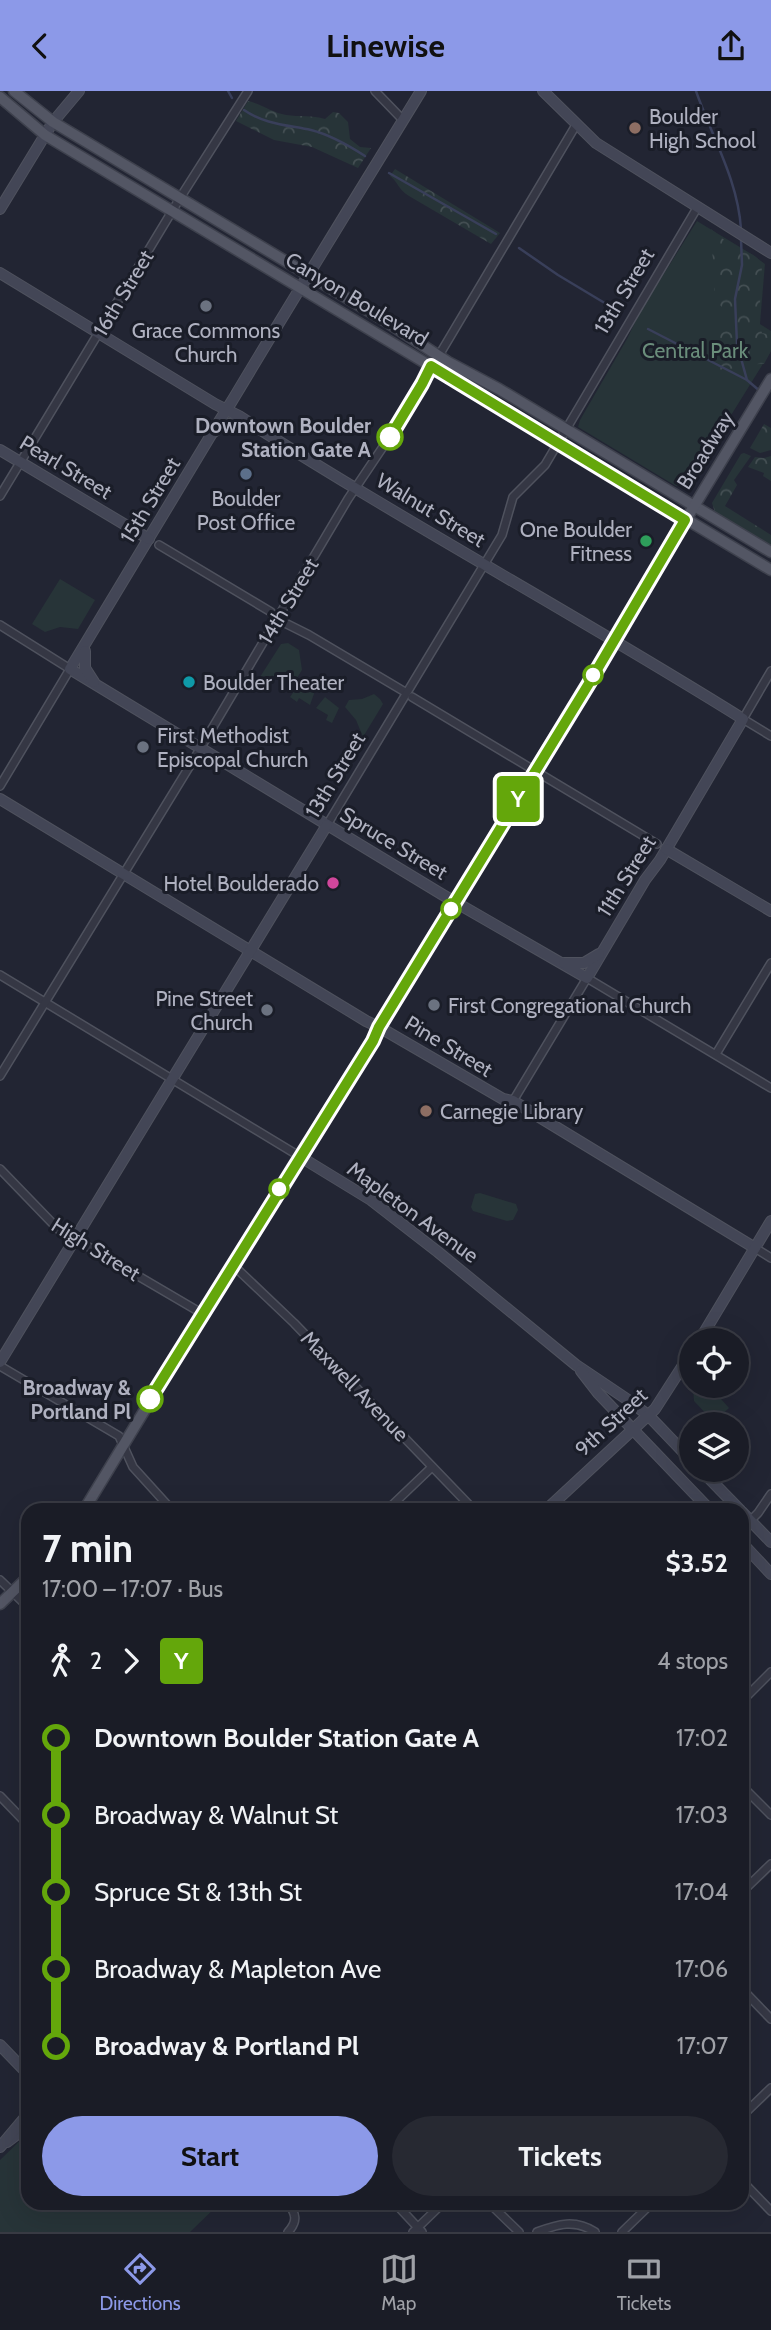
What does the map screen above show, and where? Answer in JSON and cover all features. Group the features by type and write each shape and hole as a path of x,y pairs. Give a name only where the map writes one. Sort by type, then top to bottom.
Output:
{"main road":[{"name":"Canyon Boulevard","path":"14,91 53,122 387,322 434,361 499,389 771,552"},
{"name":"Canyon Boulevard","path":"0,97 44,135 302,289 434,361 558,442 771,570"},
{"name":"Broadway","path":"88,1503 299,1156 373,1041 771,379"},
{"path":"0,1604 21,1584"}],"street":[{"path":"0,209 44,135 79,91"},
{"name":"16th Street","path":"0,496 180,198 248,91"},
{"path":"375,91 403,120"},
{"name":"15th Street","path":"0,786 421,91"},
{"path":"542,91 602,147 771,253"},
{"name":"14th Street","path":"0,1076 356,487 397,426 576,125"},
{"name":"13th Street","path":"0,1364 485,564 505,527 513,497 540,471 697,208"},
{"name":"Walnut Street","path":"0,273 771,736"},
{"path":"211,435 223,425 234,422 257,427"},
{"name":"Pearl Street","path":"0,450 149,539"},
{"path":"159,545 271,612 278,619 771,911"},
{"name":"Spruce Street","path":"0,625 200,748 330,820 455,901 771,1088"},
{"path":"86,644 83,662 85,668 102,689"},
{"name":"11th Street","path":"513,1101 606,946 661,847 733,736 771,671"},
{"path":"721,705 732,716 733,736"},
{"name":"Pine Street","path":"0,799 366,1021 503,1100 513,1101 771,1258"},
{"path":"558,962 584,963 596,957 606,946"},
{"path":"716,1054 771,963"},
{"name":"Mapleton Avenue","path":"0,975 371,1200 576,1365 610,1386 649,1416 679,1447"},
{"name":"High Street","path":"0,1169 58,1229 203,1314"},
{"path":"707,1328 771,1221"},
{"name":"Maxwell Avenue","path":"233,1265 294,1323 467,1503"},
{"path":"0,1364 112,1431 124,1443 125,1453 133,1467 166,1503"},
{"name":"Mapleton Avenue","path":"576,1365 598,1393 703,1503"},
{"name":"9th Street","path":"554,1503 649,1416 679,1373"},
{"path":"394,1503 432,1467"},
{"path":"713,1482 733,1503"},
{"path":"749,1521 771,1494"},
{"path":"749,1527 771,1542"},
{"path":"749,1550 771,1574"},
{"path":"0,1580 21,1600"},
{"path":"749,1694 771,1672"},
{"path":"749,1793 771,1815"},
{"path":"0,1796 21,1818"},
{"path":"749,1885 771,1864"},
{"path":"749,1996 771,2019"},
{"path":"0,2045 21,2067"},
{"path":"749,2109 771,2088"},
{"path":"1,2146 21,2122"},
{"path":"1,2146 21,2131"},
{"path":"749,2188 771,2211"},
{"path":"288,2232 295,2224 293,2210"},
{"path":"401,2210 418,2230 437,2210"},
{"path":"496,2210 519,2232"},
{"path":"622,2232 645,2210"},
{"path":"537,2232 562,2223 574,2223 595,2232"}],"green space":[{"path":"248,101 286,115 325,119 333,112 339,113 348,122 350,139 360,147 371,148 358,168 312,147 274,140 236,121"},
{"path":"395,169 500,233 491,244 409,196 390,176"},
{"name":"Central Park","path":"697,221 765,264 760,324 771,331 771,351 687,486 676,486 578,427 640,312"},
{"path":"711,229 728,243 730,256 748,253 756,257 762,265 759,324 762,333 771,335 771,351 764,364 715,371 721,306 715,303"},
{"path":"764,424 771,428 771,450 760,453 750,448"},
{"path":"744,453 751,456 734,480 737,485 725,506 771,535 771,547 715,512 712,503"},
{"path":"771,456 771,481 763,476 764,473 748,467 755,457"},
{"path":"60,579 95,600 78,629 60,627 45,632 32,624"},
{"path":"288,643 299,650 302,670 297,678 260,677 281,644"},
{"path":"299,684 315,691 310,705 299,698 297,702 290,697"},
{"path":"374,694 383,704 363,737 356,720 345,707 349,700"},
{"path":"325,697 339,708 332,723 326,720 328,715 316,708"},
{"path":"480,1193 516,1204 518,1210 513,1220 507,1221 473,1211 471,1207 475,1194"},
{"path":"694,1398 721,1398 729,1408 725,1412 704,1412"},
{"path":"21,2140 21,2210 213,2210 190,2232 0,2232 0,2160"}],"waterway":[{"path":"228,91 232,98"},
{"path":"696,91 730,176 741,229"},
{"path":"244,110 268,121 325,135 365,156"},
{"path":"389,173 496,234"},
{"path":"741,239 742,265 735,299 737,344 747,380 761,392"},
{"path":"519,248 618,311"},
{"path":"648,329 747,380"}],"bus line":[{"name":"Y","path":"150,1399 373,1041 685,520 431,366 390,437"}],"place":[{"name":"Boulder High School","path":"635,128"},
{"name":"Grace Commons Church","path":"206,306"},
{"name":"Downtown Boulder Station Gate A","path":"390,437"},
{"name":"Boulder Post Office","path":"246,474"},
{"name":"One Boulder Fitness","path":"646,541"},
{"name":"Boulder Theater","path":"189,682"},
{"name":"First Methodist Episcopal Church","path":"143,747"},
{"name":"Hotel Boulderado","path":"333,883"},
{"name":"First Congregational Church","path":"434,1005"},
{"name":"Pine Street Church","path":"267,1010"},
{"name":"Carnegie Library","path":"426,1111"},
{"name":"Broadway & Portland Pl","path":"150,1399"}]}
